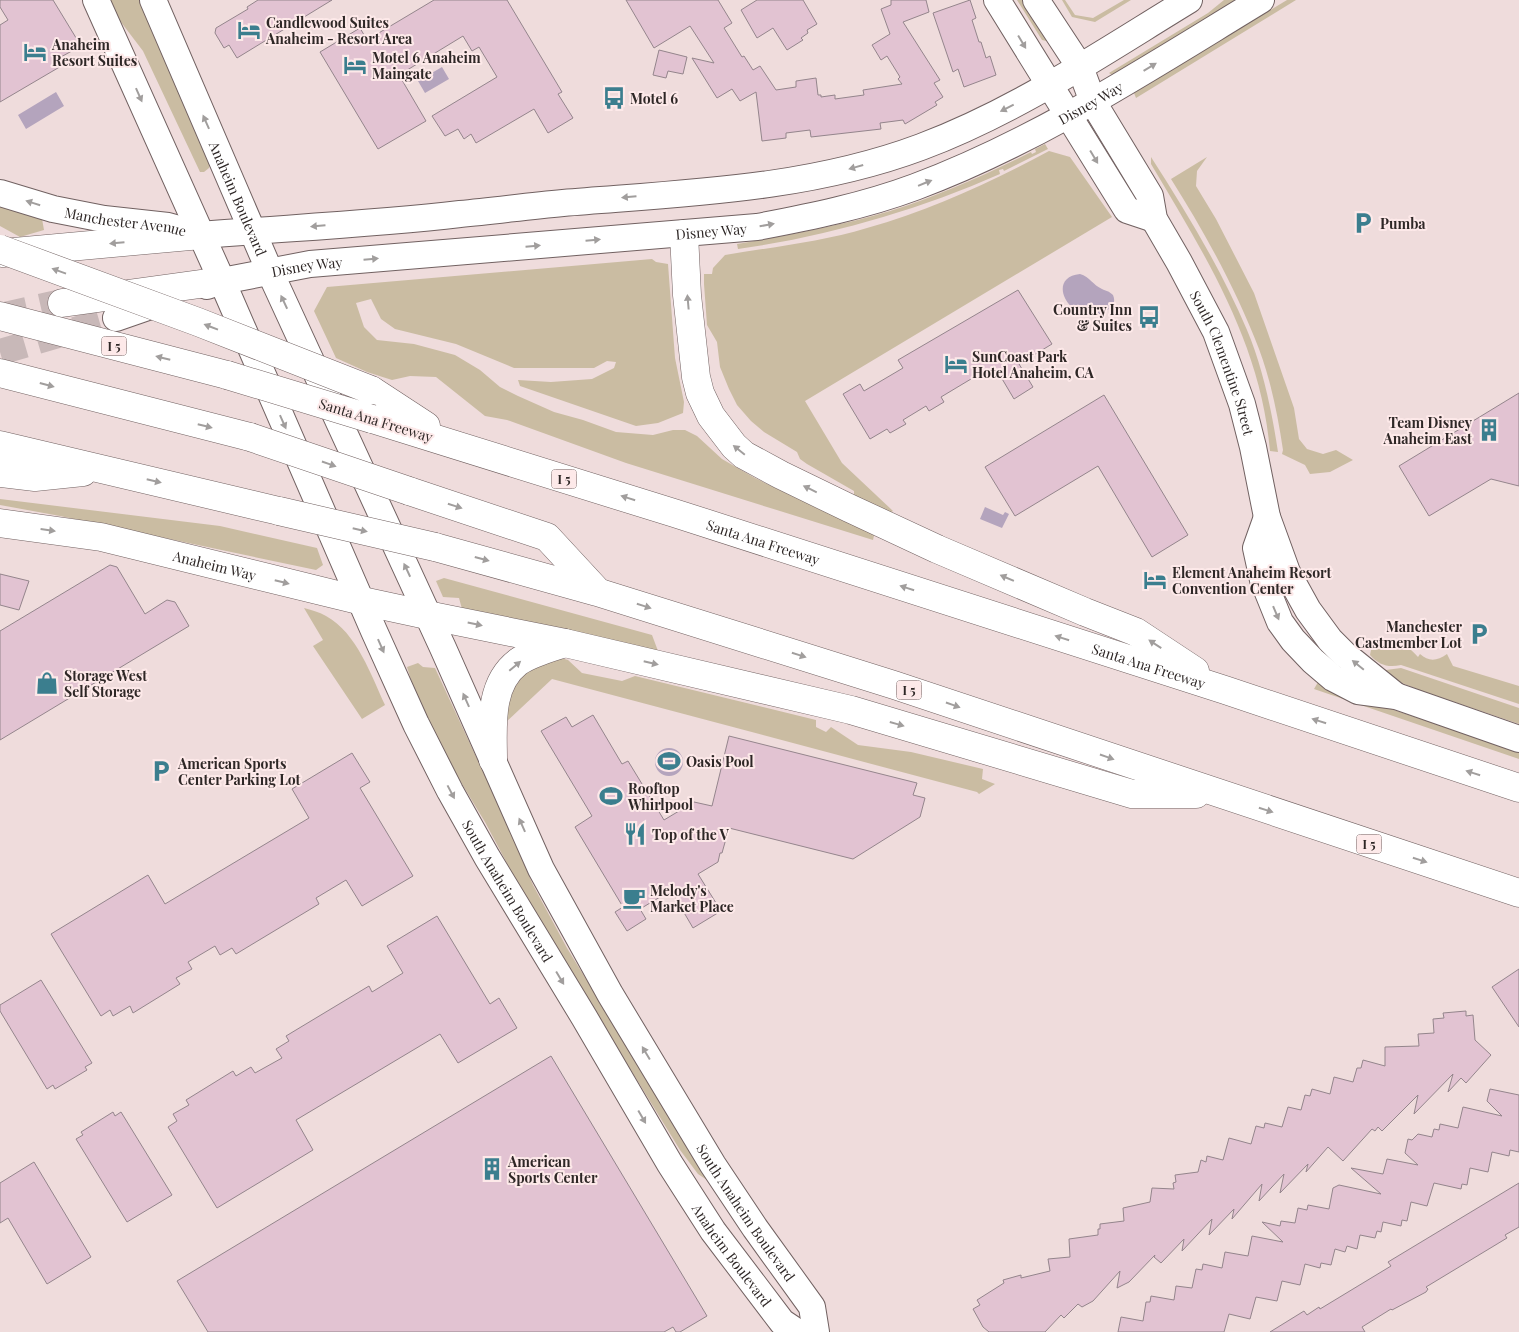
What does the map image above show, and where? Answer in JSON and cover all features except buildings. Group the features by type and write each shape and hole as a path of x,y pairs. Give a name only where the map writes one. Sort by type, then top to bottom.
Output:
{"main road":[{"path":"96,0 362,601"},
{"name":"Anaheim Boulevard","path":"152,0 254,231 270,272 428,615"},
{"path":"997,0 1127,210 1154,219"},
{"name":"South Clementine Street","path":"1036,0 1080,67 1093,102 1150,196 1154,219 1198,296 1216,332 1242,404 1253,447 1268,517 1256,548 1263,580 1280,622 1293,640 1332,678 1358,691 1396,696 1519,740"},
{"path":"254,231 459,215 519,206 776,184 854,168 899,155 987,118 1050,85 1189,0"},
{"name":"Disney Way","path":"116,318 222,281 310,264 757,227 808,218 874,200 954,172 1068,115 1093,102 1261,0"},
{"name":"Manchester Avenue","path":"0,193 53,209 104,219 168,226 200,235 254,231"},
{"path":"678,193 684,234 687,295 696,377 704,402 711,416 734,446 744,455 780,475 850,508 1068,605 1136,632 1225,690"},
{"path":"0,253 200,235"},
{"path":"0,249 198,322 371,390 454,444"},
{"path":"62,303 222,281"},
{"name":"Santa Ana Freeway","path":"0,316 227,375 454,444 1225,690 1519,788"},
{"path":"0,374 250,437 547,537 597,592"},
{"name":"I 5","path":"0,445 435,547 597,592 894,685 1519,893"},
{"path":"0,473 35,477 107,470"},
{"name":"Anaheim Way","path":"0,523 101,537 362,601 565,643 850,710 1132,794 1219,794"},
{"name":"South Anaheim Boulevard","path":"362,601 416,724 486,858 580,1010 675,1172"},
{"path":"428,615 493,760"},
{"path":"493,760 494,706 500,684 519,662 565,643"},
{"name":"South Anaheim Boulevard","path":"493,760 542,869 610,994 727,1188 812,1307 816,1332"},
{"name":"Anaheim Boulevard","path":"675,1172 713,1231 782,1322 797,1332"}],"shaded area":[{"path":"106,0 139,0 210,163 209,168 204,172 200,172 143,51"},
{"path":"1017,0 1025,0 1049,38 1046,41 1042,40"},
{"path":"1062,0 1065,0 1075,15 1093,18 1124,0 1131,0 1095,22 1072,17"},
{"path":"1224,0 1238,0 1116,74 1112,75 1109,73 1208,13"},
{"path":"1287,0 1296,0 1136,98 1134,93"},
{"path":"442,67 449,79 425,93 418,81"},
{"path":"56,92 64,106 26,129 18,115"},
{"path":"1045,144 1048,149 1004,171 1003,169 999,170 1000,174 904,211 806,237 738,249 737,244 833,226 926,199 1031,152 1032,154 1036,152 1035,149"},
{"path":"1049,151 1070,157 1112,217 805,401 842,463 893,511 888,514 854,495 854,491 807,464 800,459 797,452 764,432 737,405 720,367 717,342 707,325 704,274 712,274 713,268 725,255 832,237 891,221 960,194 1005,174"},
{"path":"1151,157 1203,242 1247,330 1258,359 1266,390 1278,452 1270,451 1265,411 1243,337 1210,266 1151,164"},
{"path":"1207,157 1197,171 1196,186 1216,219 1254,293 1294,408 1299,439 1307,449 1323,454 1336,450 1353,460 1330,472 1310,474 1305,465 1282,454 1281,437 1271,386 1250,327 1219,262 1171,179"},
{"path":"0,205 41,213 44,230 20,237 0,226"},
{"path":"652,259 656,262 668,264 675,358 684,402 683,413 658,423 636,426 520,386 518,380 551,382 592,379 614,368 616,362 607,361 594,368 514,368 456,344 395,329 381,319 371,299 356,303 364,327 377,340 414,344 455,355 480,370 500,387 518,396 554,412 616,432 653,435 673,430 685,430 697,436 722,459 755,478 813,506 875,531 873,540 626,463 507,420 485,416 436,377 410,376 392,380 367,372 336,358 314,311 327,287"},
{"path":"1080,274 1113,295 1114,302 1110,308 1094,315 1083,314 1074,309 1067,301 1063,292 1064,284 1069,278"},
{"path":"0,499 220,526 317,548 323,565 316,570 0,505"},
{"path":"985,507 1003,515 1005,512 1009,514 1002,528 980,519"},
{"path":"444,578 652,635 658,651 462,609 459,598 443,597 436,581"},
{"path":"304,608 326,616 337,623 346,633 362,656 385,705 362,719 313,646 323,640"},
{"path":"1389,640 1405,646 1418,657 1420,654 1433,660 1447,654 1453,666 1519,686 1519,704 1401,665 1388,666 1380,663 1370,655 1371,650"},
{"path":"551,655 568,660 582,673 622,681 635,676 816,720 816,727 826,732 831,727 858,745 911,752 983,769 982,779 995,784 979,794 552,679 505,723 506,698 521,679 514,673"},
{"path":"418,663 423,667 435,668 533,885 567,948 710,1182 698,1174 680,1150 570,971 544,933 485,822 448,761 415,693 407,667"},
{"path":"1401,668 1519,708 1519,724 1422,691 1402,683 1379,669"},
{"path":"1321,677 1361,699 1519,752 1519,759 1314,689"},
{"name":"Oasis Pool","path":"669,748 679,752 683,762 679,772 669,776 659,772 655,762 659,752"}],"tunnel":[{"path":"0,317 62,303"},
{"path":"0,352 116,318"}],"place":[{"name":"Candlewood Suites Anaheim - Resort Area","path":"249,30"},
{"name":"Anaheim Resort Suites","path":"35,52"},
{"name":"Motel 6 Anaheim Maingate","path":"355,65"},
{"name":"Motel 6","path":"614,98"},
{"name":"Pumba","path":"1363,223"},
{"name":"Country Inn & Suites","path":"1149,317"},
{"name":"SunCoast Park Hotel Anaheim, CA","path":"956,364"},
{"name":"Team Disney Anaheim East","path":"1489,430"},
{"name":"Element Anaheim Resort Convention Center","path":"1155,580"},
{"name":"Manchester Castmember Lot","path":"1479,634"},
{"name":"Storage West Self Storage","path":"47,683"},
{"name":"Oasis Pool","path":"669,761"},
{"name":"American Sports Center Parking Lot","path":"161,771"},
{"name":"Rooftop Whirlpool","path":"611,796"},
{"name":"Top of the V","path":"635,834"},
{"name":"Melody's Market Place","path":"634,898"},
{"name":"American Sports Center","path":"492,1169"}]}
